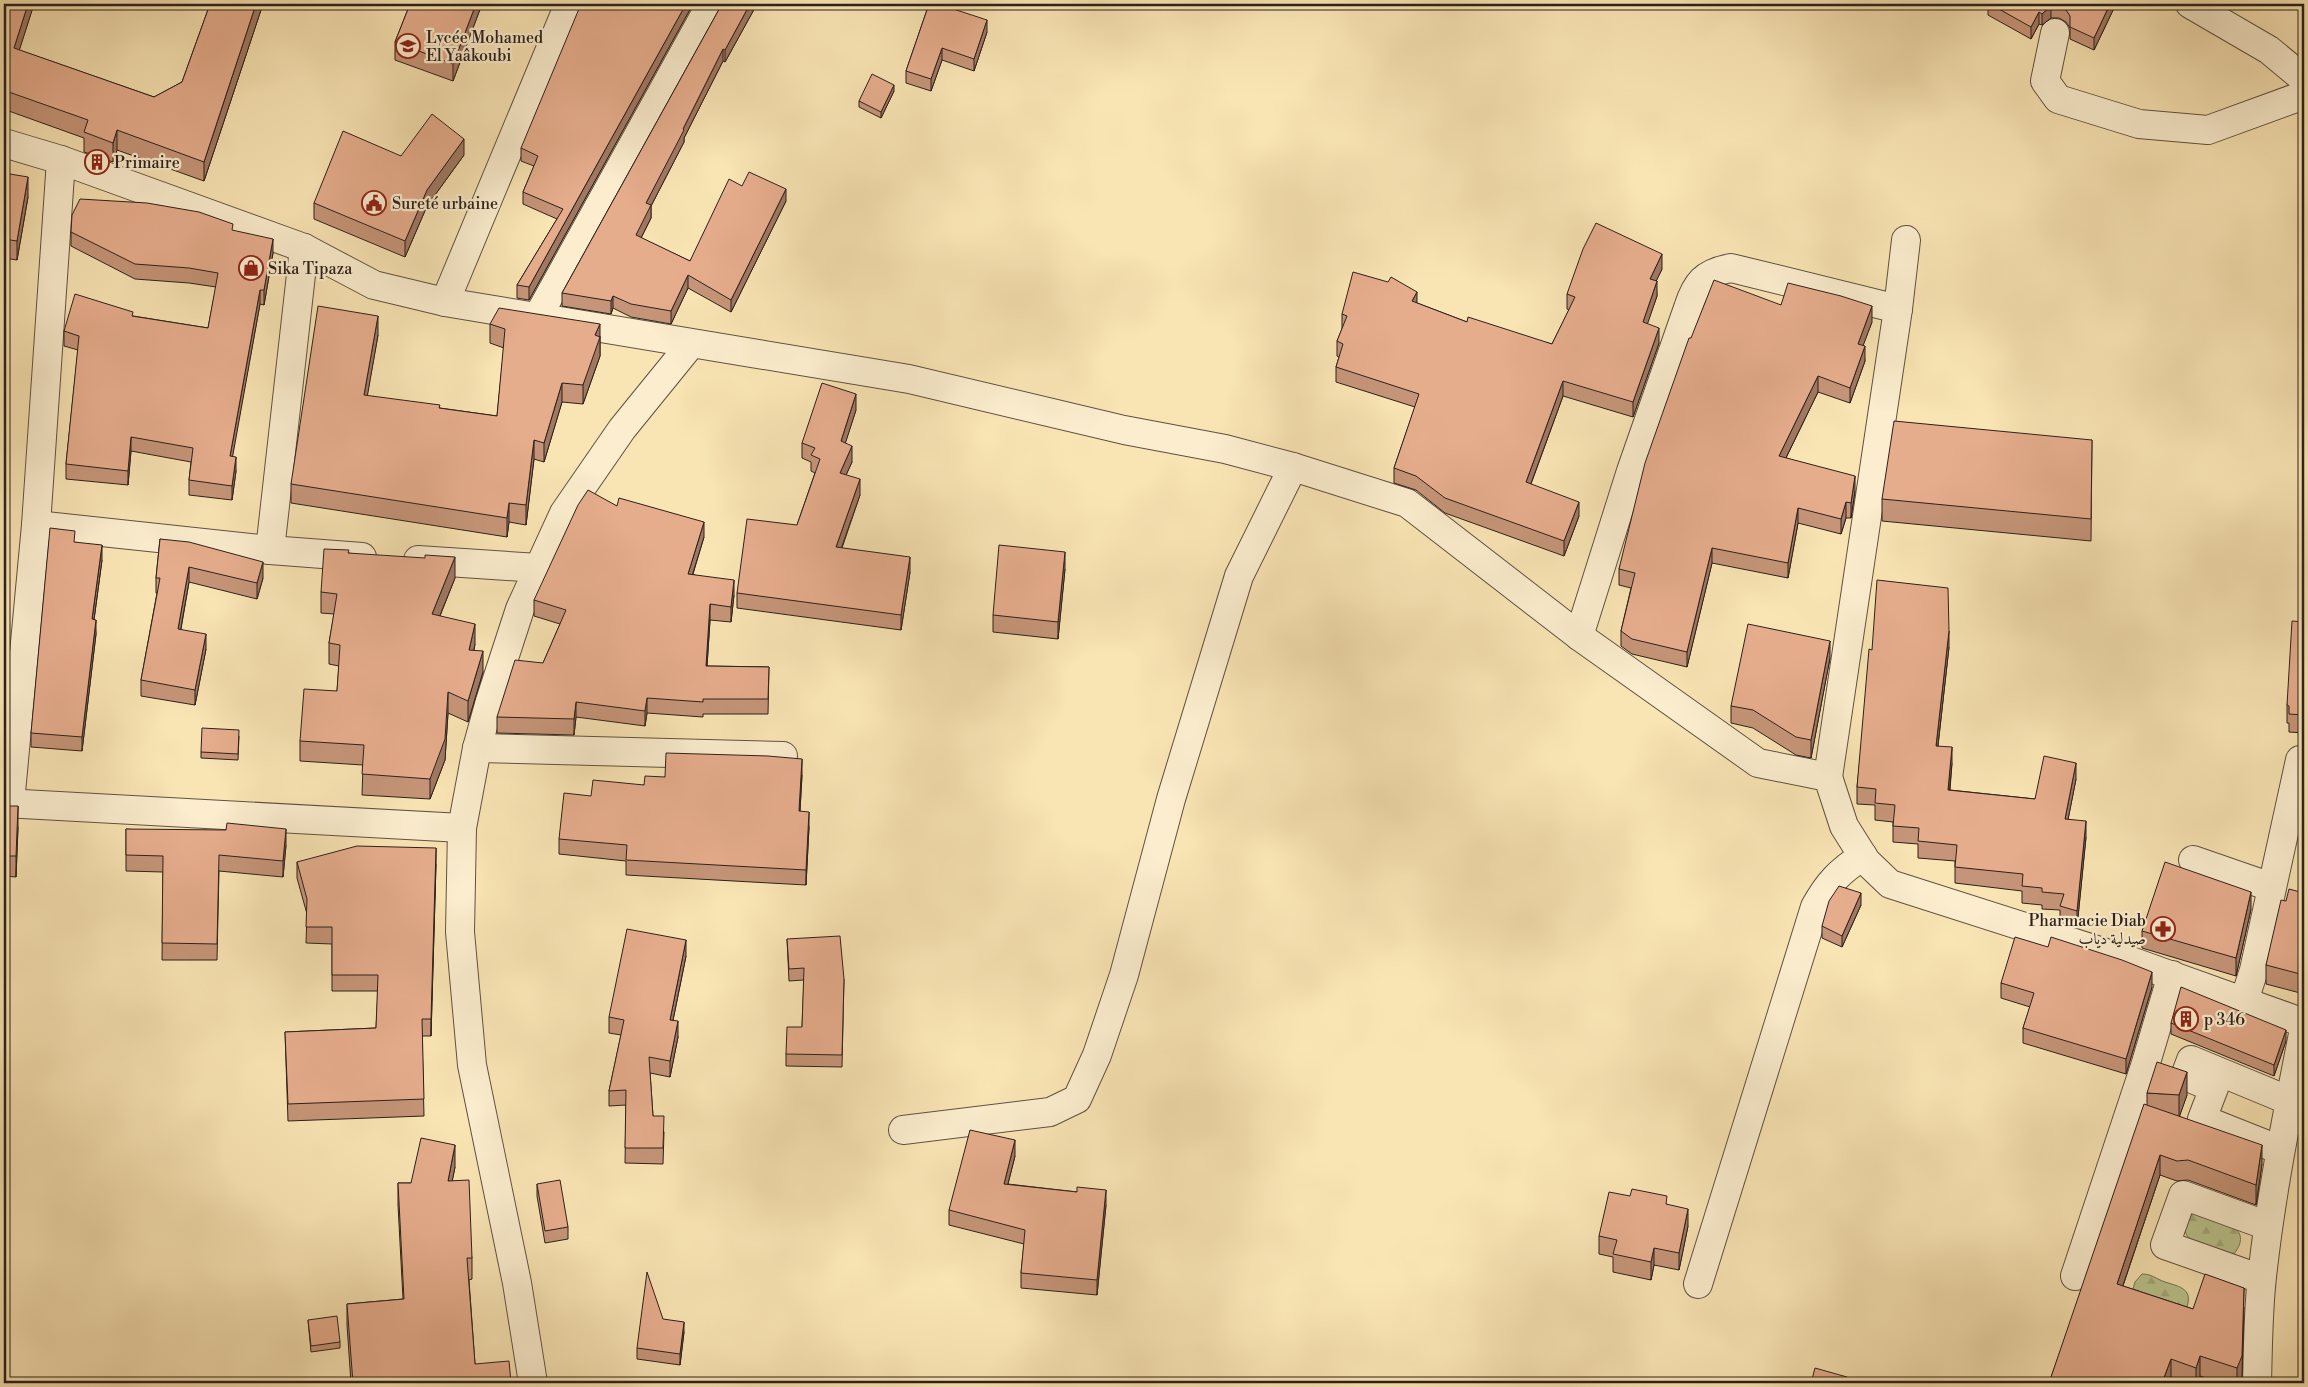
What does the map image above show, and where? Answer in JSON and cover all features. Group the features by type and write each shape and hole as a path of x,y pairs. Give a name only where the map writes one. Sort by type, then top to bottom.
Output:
{"street":[{"path":"445,302 569,4"},
{"path":"537,318 711,4"},
{"path":"2190,4 2269,50 2304,79"},
{"path":"2055,33 2045,81 2058,99 2139,124 2208,130 2304,95"},
{"path":"4,143 61,160 304,248 374,284 445,302 908,379 1124,430 1226,449 1293,467 1407,503 1579,636 1758,763 1828,777"},
{"path":"61,160 36,525 7,803 462,828"},
{"path":"1906,240 1898,309 1828,777 1844,826 1863,856 1890,884 2172,975 2304,1023"},
{"path":"270,550 304,248"},
{"path":"1579,636 1631,471 1693,292 1703,278 1715,271 1731,268 1898,309"},
{"path":"533,1383 517,1283 472,1065 460,932 462,828 490,700 520,608 564,513 622,430 691,344"},
{"path":"903,1130 1050,1112 1076,1099 1097,1056 1124,975 1171,798 1239,576 1293,467"},
{"path":"36,525 270,550 538,568"},
{"path":"478,748 783,756"},
{"path":"2244,1001 2254,970 2300,760 2304,760"},
{"path":"1698,1284 1815,907 1826,887 1846,867 1863,856"},
{"path":"2193,860 2271,887"},
{"path":"2075,1276 2145,1066 2172,975"},
{"path":"2257,1383 2261,1279 2268,1226 2280,1150 2304,1029"},
{"path":"2280,1150 2202,1119 2214,1088 2185,1076 2191,1060 2290,1101"},
{"path":"2261,1279 2165,1245 2183,1195 2268,1226"}],"green space":[{"path":"2193,1213 2230,1224 2236,1229 2240,1236 2240,1244 2234,1254 2229,1256 2189,1238 2185,1231 2185,1225"},
{"path":"2142,1274 2184,1290 2188,1297 2186,1310 2133,1289 2135,1282"}],"building":[{"path":"4,4 28,4 14,48 154,97 182,82 210,4 256,4 204,162 117,130 113,143 84,132 88,120 6,91 4,98"},
{"path":"410,4 476,4 453,64 395,42"},
{"path":"581,4 686,4 529,287 517,285 563,209 523,192 538,156 521,148"},
{"path":"722,4 750,4 725,50 723,49 646,203 651,205 636,235 690,261 729,179 742,186 749,172 786,189 731,300 688,275 671,311 631,304 613,296 611,301 562,293"},
{"path":"929,4 938,4 987,20 974,59 942,48 931,79 906,71"},
{"path":"1990,4 2110,4 2094,38 2070,27 2070,16 2066,10 2059,6 2051,6 2042,14 2039,12 2031,27"},
{"path":"872,74 894,85 881,112 859,101"},
{"name":"Sureté urbaine","path":"432,114 464,139 427,190 405,241 314,203 343,131 401,156"},
{"path":"4,173 28,177 17,241 4,239"},
{"path":"80,199 147,203 199,212 233,224 232,230 273,239 264,290 260,290 230,456 236,457 232,486 189,480 193,448 131,437 128,471 66,464 79,336 64,331 75,294 133,312 132,316 208,328 218,273 189,268 135,264 71,232 72,215"},
{"path":"1596,223 1662,254 1650,279 1657,281 1643,322 1659,328 1633,402 1563,381 1526,482 1579,502 1564,541 1445,498 1416,476 1394,468 1419,394 1336,367 1343,344 1337,341 1347,316 1342,314 1353,272 1388,282 1391,277 1417,292 1412,301 1467,322 1468,317 1552,344 1575,297 1567,294 1583,249"},
{"path":"1714,280 1781,305 1788,283 1872,306 1858,344 1865,346 1850,388 1818,376 1779,456 1855,476 1851,503 1846,502 1841,519 1798,508 1788,563 1712,548 1687,652 1632,639 1621,631 1635,573 1619,569 1645,463 1689,338 1691,338"},
{"path":"318,306 378,316 364,395 440,405 439,408 497,416 505,329 490,324 499,308 600,324 595,335 600,337 583,385 562,383 544,443 534,440 526,505 509,503 507,518 291,484"},
{"path":"822,383 856,394 841,441 852,446 840,473 860,479 836,547 910,557 901,615 737,593 747,519 797,525 820,459 811,455 815,448 802,443"},
{"path":"1894,421 2092,440 2091,519 1882,499"},
{"path":"588,490 617,506 619,498 704,522 688,574 734,580 731,607 710,604 706,666 769,667 768,699 703,699 703,702 647,698 645,711 576,702 574,719 497,717 515,660 543,663 566,610 534,600 578,505"},
{"path":"50,528 75,531 74,542 102,545 92,619 96,620 82,737 31,733"},
{"path":"160,539 189,542 263,562 257,583 189,567 178,629 206,634 195,690 141,680 160,578 156,578"},
{"path":"999,545 1065,552 1058,622 993,615"},
{"path":"324,549 349,550 348,553 425,558 425,555 455,557 432,614 475,624 469,650 483,651 468,701 448,692 445,739 430,779 362,774 364,745 300,741 304,689 337,691 340,645 329,643 337,594 321,592"},
{"path":"1877,580 1948,588 1949,631 1936,746 1952,747 1948,790 2035,799 2044,756 2076,763 2065,819 2086,821 2077,911 2060,906 2064,894 2042,892 2042,888 2022,886 2023,874 1955,867 1957,845 1918,841 1919,828 1893,826 1895,805 1875,803 1876,789 1857,787 1869,649 1872,650"},
{"path":"2292,621 2304,622 2304,715 2289,714 2289,706 2287,705"},
{"path":"1748,624 1830,641 1811,740 1796,737 1753,710 1731,706"},
{"path":"202,728 239,730 238,754 201,752"},
{"path":"666,753 802,759 799,811 809,812 806,870 626,860 627,845 559,839 564,793 591,796 593,780 644,785 645,776 665,777"},
{"path":"4,806 18,806 16,856 4,856"},
{"path":"227,823 286,829 283,861 219,855 217,944 162,943 163,856 126,855 126,829 226,830"},
{"path":"357,846 436,848 431,1019 422,1019 424,1099 288,1104 285,1032 376,1028 378,975 332,975 332,927 306,927 307,899 297,862"},
{"path":"2165,862 2251,892 2236,958 2142,931"},
{"path":"1839,886 1861,893 1842,936 1822,926 1829,901"},
{"path":"2289,889 2304,893 2304,975 2266,965 2281,900 2286,901"},
{"path":"627,929 686,940 670,1020 678,1021 670,1061 649,1057 653,1116 664,1116 663,1148 625,1148 626,1090 609,1091 624,1020 609,1017"},
{"path":"840,936 844,979 842,1055 786,1054 787,1027 802,1027 804,968 789,969 787,939"},
{"path":"2015,937 2048,947 2051,937 2122,960 2152,972 2126,1059 2023,1028 2034,993 2001,983"},
{"path":"2181,987 2286,1030 2274,1065 2171,1023"},
{"path":"2157,1062 2187,1072 2179,1095 2147,1093"},
{"path":"2144,1104 2262,1145 2256,1185 2188,1160 2177,1161 2160,1155 2117,1284 2193,1309 2205,1274 2244,1288 2242,1356 2237,1368 2200,1356 2196,1368 2171,1359 2162,1383 2138,1381 2137,1383 2049,1383"},
{"path":"970,1130 1015,1140 1004,1184 1077,1192 1077,1187 1106,1190 1097,1280 1021,1273 1025,1230 949,1210"},
{"path":"421,1138 455,1145 448,1181 469,1180 472,1258 467,1258 475,1364 509,1361 511,1383 353,1383 347,1304 404,1299 398,1183 411,1183"},
{"path":"560,1180 568,1227 545,1231 537,1184"},
{"path":"1632,1189 1667,1196 1666,1204 1688,1209 1679,1253 1654,1248 1651,1262 1613,1254 1617,1240 1599,1236 1609,1192 1630,1196"},
{"path":"647,1272 663,1319 684,1322 680,1354 637,1348"},
{"path":"337,1316 340,1342 311,1346 308,1320"},
{"path":"1815,1368 1847,1377 1845,1383 1811,1383"}],"place":[{"name":"Lycée Mohamed El Yaâkoubi","path":"408,46"},
{"name":"Primaire","path":"97,162"},
{"name":"Sureté urbaine","path":"374,203"},
{"name":"Sika Tipaza","path":"251,268"},
{"name":"Pharmacie Diab صيدلية دياب","path":"2163,929"},
{"name":"p 346","path":"2186,1019"}]}
